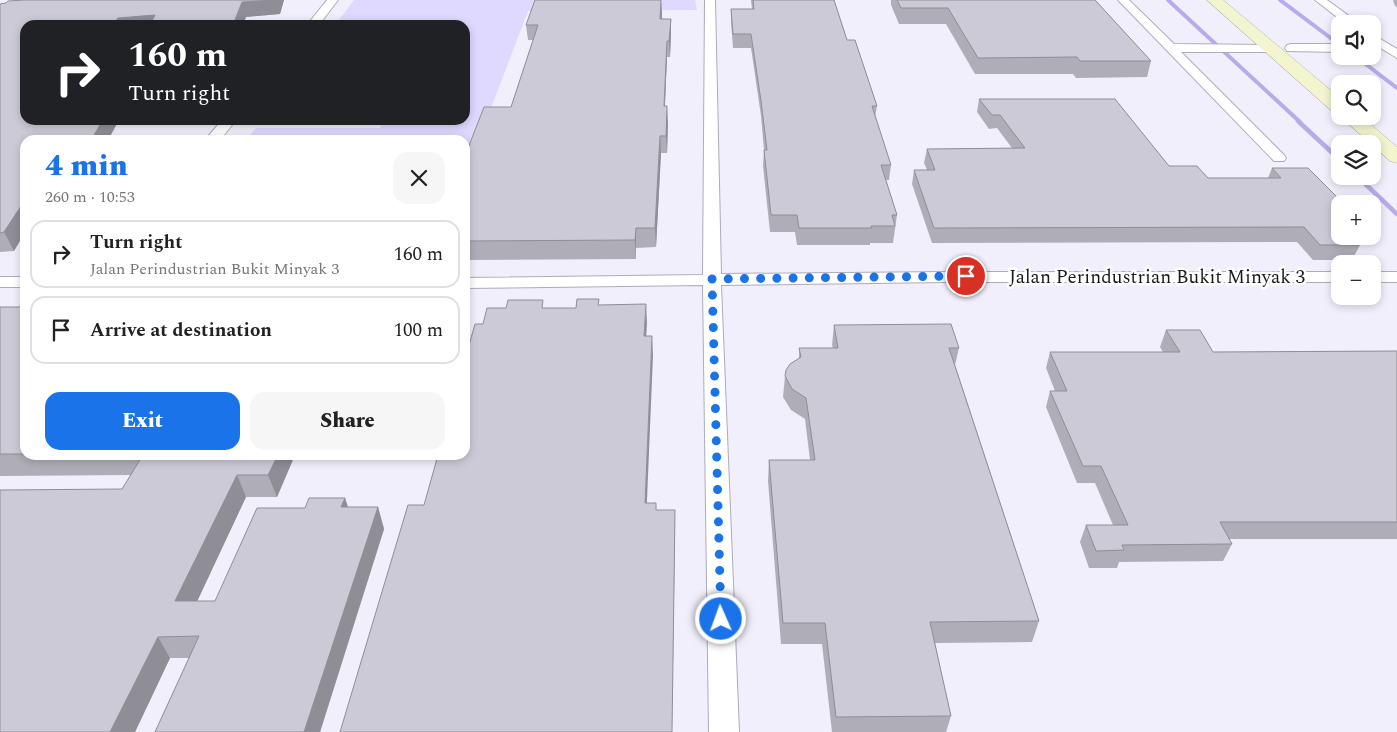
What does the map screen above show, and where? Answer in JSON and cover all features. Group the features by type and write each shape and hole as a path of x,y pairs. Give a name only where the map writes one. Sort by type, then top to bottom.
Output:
{"main road":[{"path":"1214,0 1331,100"},
{"path":"1234,0 1331,81"},
{"path":"1381,122 1397,135"},
{"path":"1360,125 1397,157"}],"street":[{"path":"317,20 333,0"},
{"path":"710,0 712,279 724,732"},
{"path":"1123,0 1279,158"},
{"path":"1320,0 1341,15"},
{"path":"1381,43 1393,51"},
{"path":"1170,48 1269,48"},
{"path":"1291,48 1331,48"},
{"path":"216,135 225,125"},
{"name":"Jalan Perindustrian Bukit Minyak 3","path":"470,282 946,276 1331,277"},
{"path":"1381,277 1397,277"},
{"path":"0,282 20,282"}],"shaded area":[{"path":"354,0 695,0 697,10 528,11 470,163 470,135 250,135 256,128 380,128 382,125 470,125 470,20 339,20"}],"building":[{"path":"275,0 242,2 235,20 152,20 155,15 118,18 117,20 20,20 20,125 100,125 94,135 20,135 20,208 4,232 0,233 0,4 8,1"},
{"path":"535,0 661,0 660,19 671,19 669,41 667,41 664,106 667,106 666,136 660,136 655,228 636,228 635,240 470,241 470,143 484,107 511,107 538,25 526,25"},
{"path":"753,0 834,0 847,40 855,40 877,106 872,106 891,165 881,165 897,215 892,215 895,226 871,226 872,228 799,228 797,215 771,215 764,150 767,150 751,34 733,34 731,9 754,9"},
{"path":"897,0 1095,0 1151,61 1080,61 1077,57 978,58 948,8 901,8"},
{"path":"979,99 1115,99 1169,166 1197,166 1208,178 1281,178 1272,168 1308,168 1335,195 1331,195 1331,245 1320,245 1304,227 934,228 914,170 935,170 927,149 1025,148 1000,115 992,115"},
{"path":"577,299 599,299 598,305 646,304 644,336 652,336 645,503 656,503 656,510 675,510 672,732 340,732 408,505 424,505 437,460 470,460 470,342 475,324 483,324 487,308 506,308 508,300 543,300 542,308 576,308"},
{"path":"0,307 20,307 20,454 0,454"},
{"path":"951,324 959,348 949,348 1039,621 930,622 951,716 836,717 825,623 783,623 769,460 815,460 806,398 792,389 785,376 786,370 790,364 801,357 799,348 838,348 834,325"},
{"path":"1166,330 1200,330 1213,352 1397,351 1397,522 1220,522 1232,544 1122,545 1124,550 1096,551 1086,525 1128,525 1101,466 1083,466 1050,391 1067,391 1050,352 1180,352"},
{"path":"140,460 276,460 268,475 237,475 175,601 215,601 257,508 305,508 309,498 345,498 341,507 378,507 304,732 155,732 199,636 158,637 110,732 0,732 0,490 122,489"}],"waterway":[{"path":"1168,0 1300,122"},
{"path":"1280,0 1331,38"},
{"path":"1367,65 1397,88"},
{"path":"1298,121 1331,152"},
{"path":"1366,185 1397,214"}],"route":[{"path":"721,619 712,279 966,276"}]}
